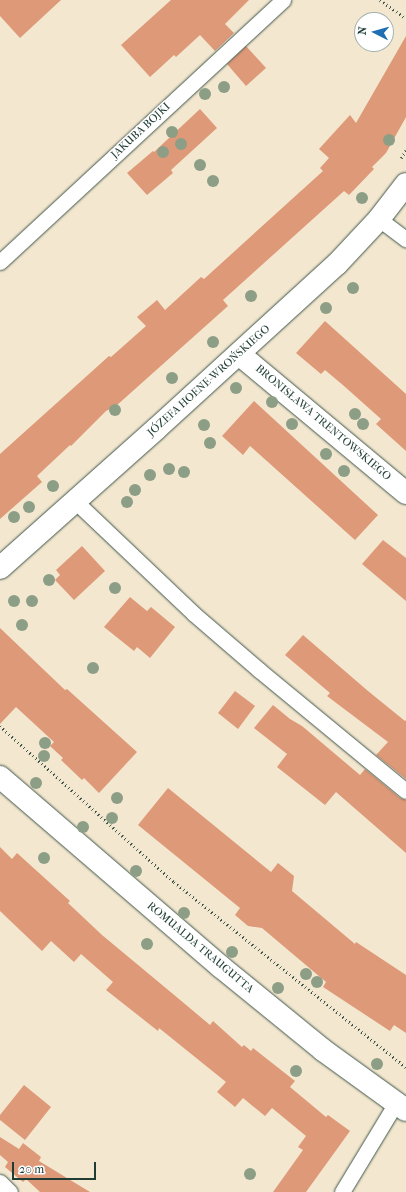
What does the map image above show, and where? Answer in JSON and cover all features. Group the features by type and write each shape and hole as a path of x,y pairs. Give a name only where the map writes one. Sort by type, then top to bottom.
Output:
{"street":[{"name":"JÓZEFA HOENE-WROŃSKIEGO","path":"0,568 337,264 379,219 406,184"},
{"name":"BRONISŁAWA TRENTOWSKIEGO","path":"239,354 406,493"},
{"name":"ROMUALDA TRAUGUTTA","path":"0,777 221,967 323,1050 401,1107"}],"lane":[{"name":"JAKUBA BOJKI","path":"0,262 282,0"},
{"path":"379,219 406,239"},
{"path":"75,501 194,614 259,670 406,791"},
{"path":"342,1192 401,1107"},
{"path":"0,1182 10,1192"}],"path":[{"path":"380,0 406,18"},
{"path":"0,726 174,882 406,1067"}],"building":[{"path":"0,0 61,0 20,38 0,16"},
{"path":"171,0 249,0 225,24 234,33 215,51 200,35 176,57 174,55 150,77 121,45"},
{"path":"406,36 406,117 386,153 372,167 374,169 349,195 344,191 223,300 228,306 116,406 106,411 71,446 70,445 37,476 42,482 0,519 0,454 109,356 111,357 146,326 137,317 157,300 165,310 201,277 204,279 323,171 320,168 329,158 319,149 350,115 356,123"},
{"path":"246,46 266,68 246,86 227,64"},
{"path":"200,109 217,128 171,170 173,173 147,195 127,173 153,151 154,152"},
{"path":"325,321 406,394 406,451 376,424 381,419 344,386 325,370 321,374 296,353"},
{"path":"254,401 378,515 355,540 250,446 243,455 222,436"},
{"path":"383,540 406,558 406,601 362,564"},
{"path":"82,546 105,571 74,600 55,580 60,575 56,570"},
{"path":"130,597 147,611 151,607 175,627 150,658 137,647 134,651 104,627"},
{"path":"0,628 65,690 67,689 137,752 99,793 84,778 82,780 61,760 63,758 50,746 54,742 16,707 0,724"},
{"path":"303,635 368,691 405,721 406,720 406,779 376,755 388,742 327,696 330,693 285,655"},
{"path":"235,691 255,706 238,729 218,713"},
{"path":"273,705 290,719 302,726 360,775 365,769 400,798 406,800 406,853 336,792 325,805 277,767 287,754 254,728"},
{"path":"168,788 271,872 278,863 294,876 292,891 355,944 356,942 406,975 406,1033 394,1025 390,1031 323,987 326,982 262,928 248,926 235,915 240,908 138,825"},
{"path":"0,847 12,859 17,853 70,901 68,903 102,935 210,1025 213,1021 242,1047 244,1045 251,1051 253,1048 295,1081 290,1087 326,1117 328,1115 350,1131 306,1192 273,1192 303,1150 298,1147 306,1136 272,1108 265,1116 243,1098 235,1107 217,1092 226,1082 159,1028 158,1031 106,990 113,982 81,954 74,962 51,941 42,951 0,911"},
{"path":"24,1085 51,1107 25,1140 0,1120 0,1115"},
{"path":"0,1137 19,1149 23,1143 41,1157 39,1161 90,1192 40,1192 26,1179 23,1182 5,1167 8,1162 0,1155"}]}
